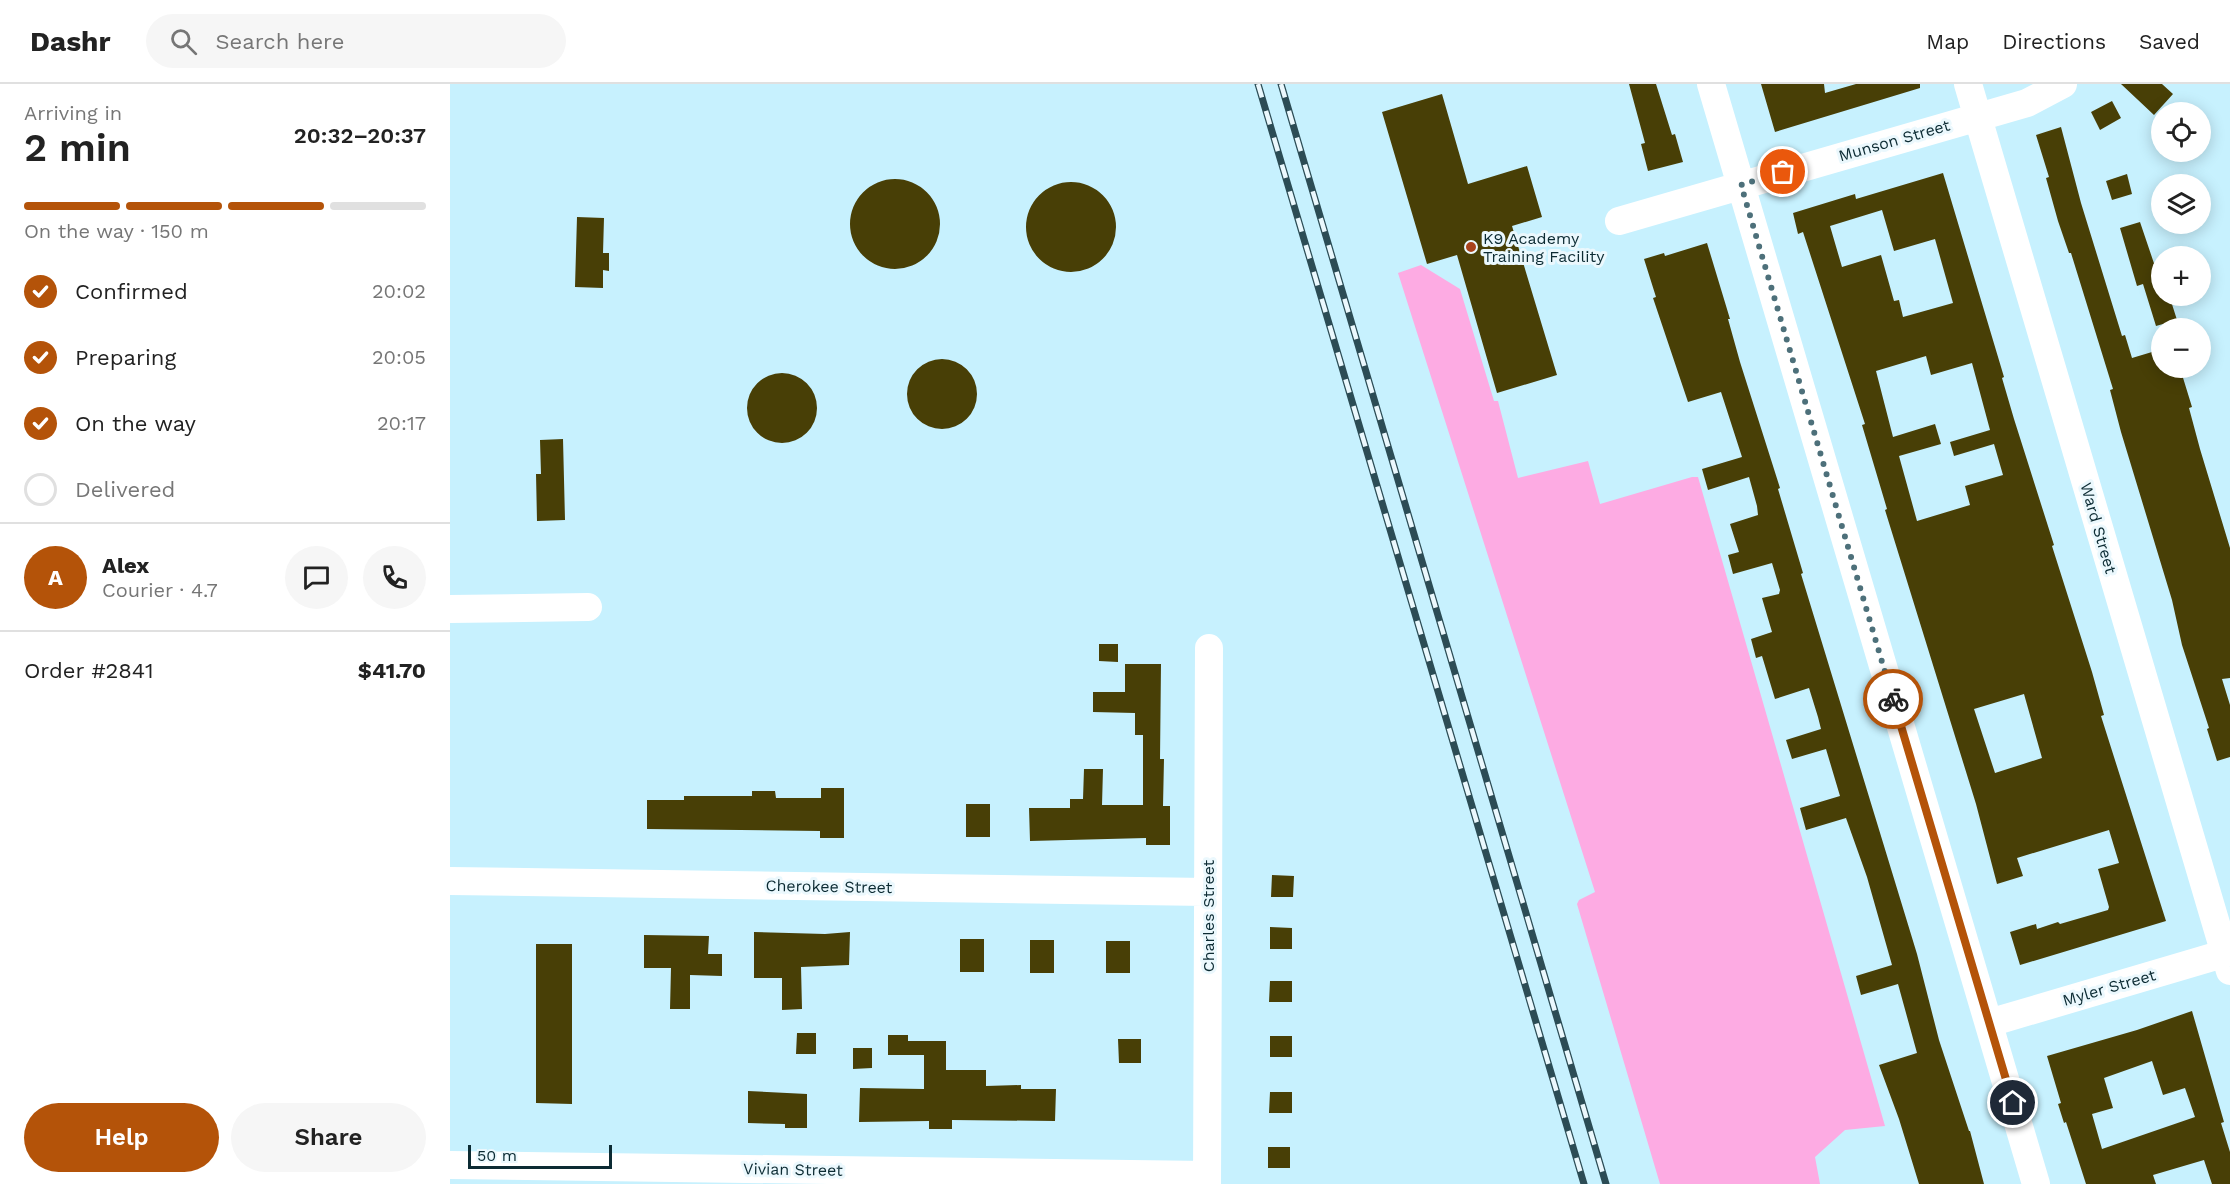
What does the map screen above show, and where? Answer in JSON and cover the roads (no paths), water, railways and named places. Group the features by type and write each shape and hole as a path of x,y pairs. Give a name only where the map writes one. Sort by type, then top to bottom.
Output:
{"street":[{"path":"1711,84 2036,1184"},
{"name":"Ward Street","path":"1968,84 2228,959"},
{"name":"Munson Street","path":"1619,221 2027,103 2063,84"},
{"path":"450,609 588,607"},
{"name":"Charles Street","path":"1207,1179 1209,648"},
{"name":"Cherokee Street","path":"450,881 1207,892"},
{"name":"Myler Street","path":"1989,1023 2228,959"},
{"name":"Vivian Street","path":"450,1165 1207,1179"}],"railway":[{"path":"1258,84 1584,1184"},
{"path":"1281,84 1606,1184"}],"place":[{"name":"K9 Academy Training Facility","path":"1471,247"}]}
